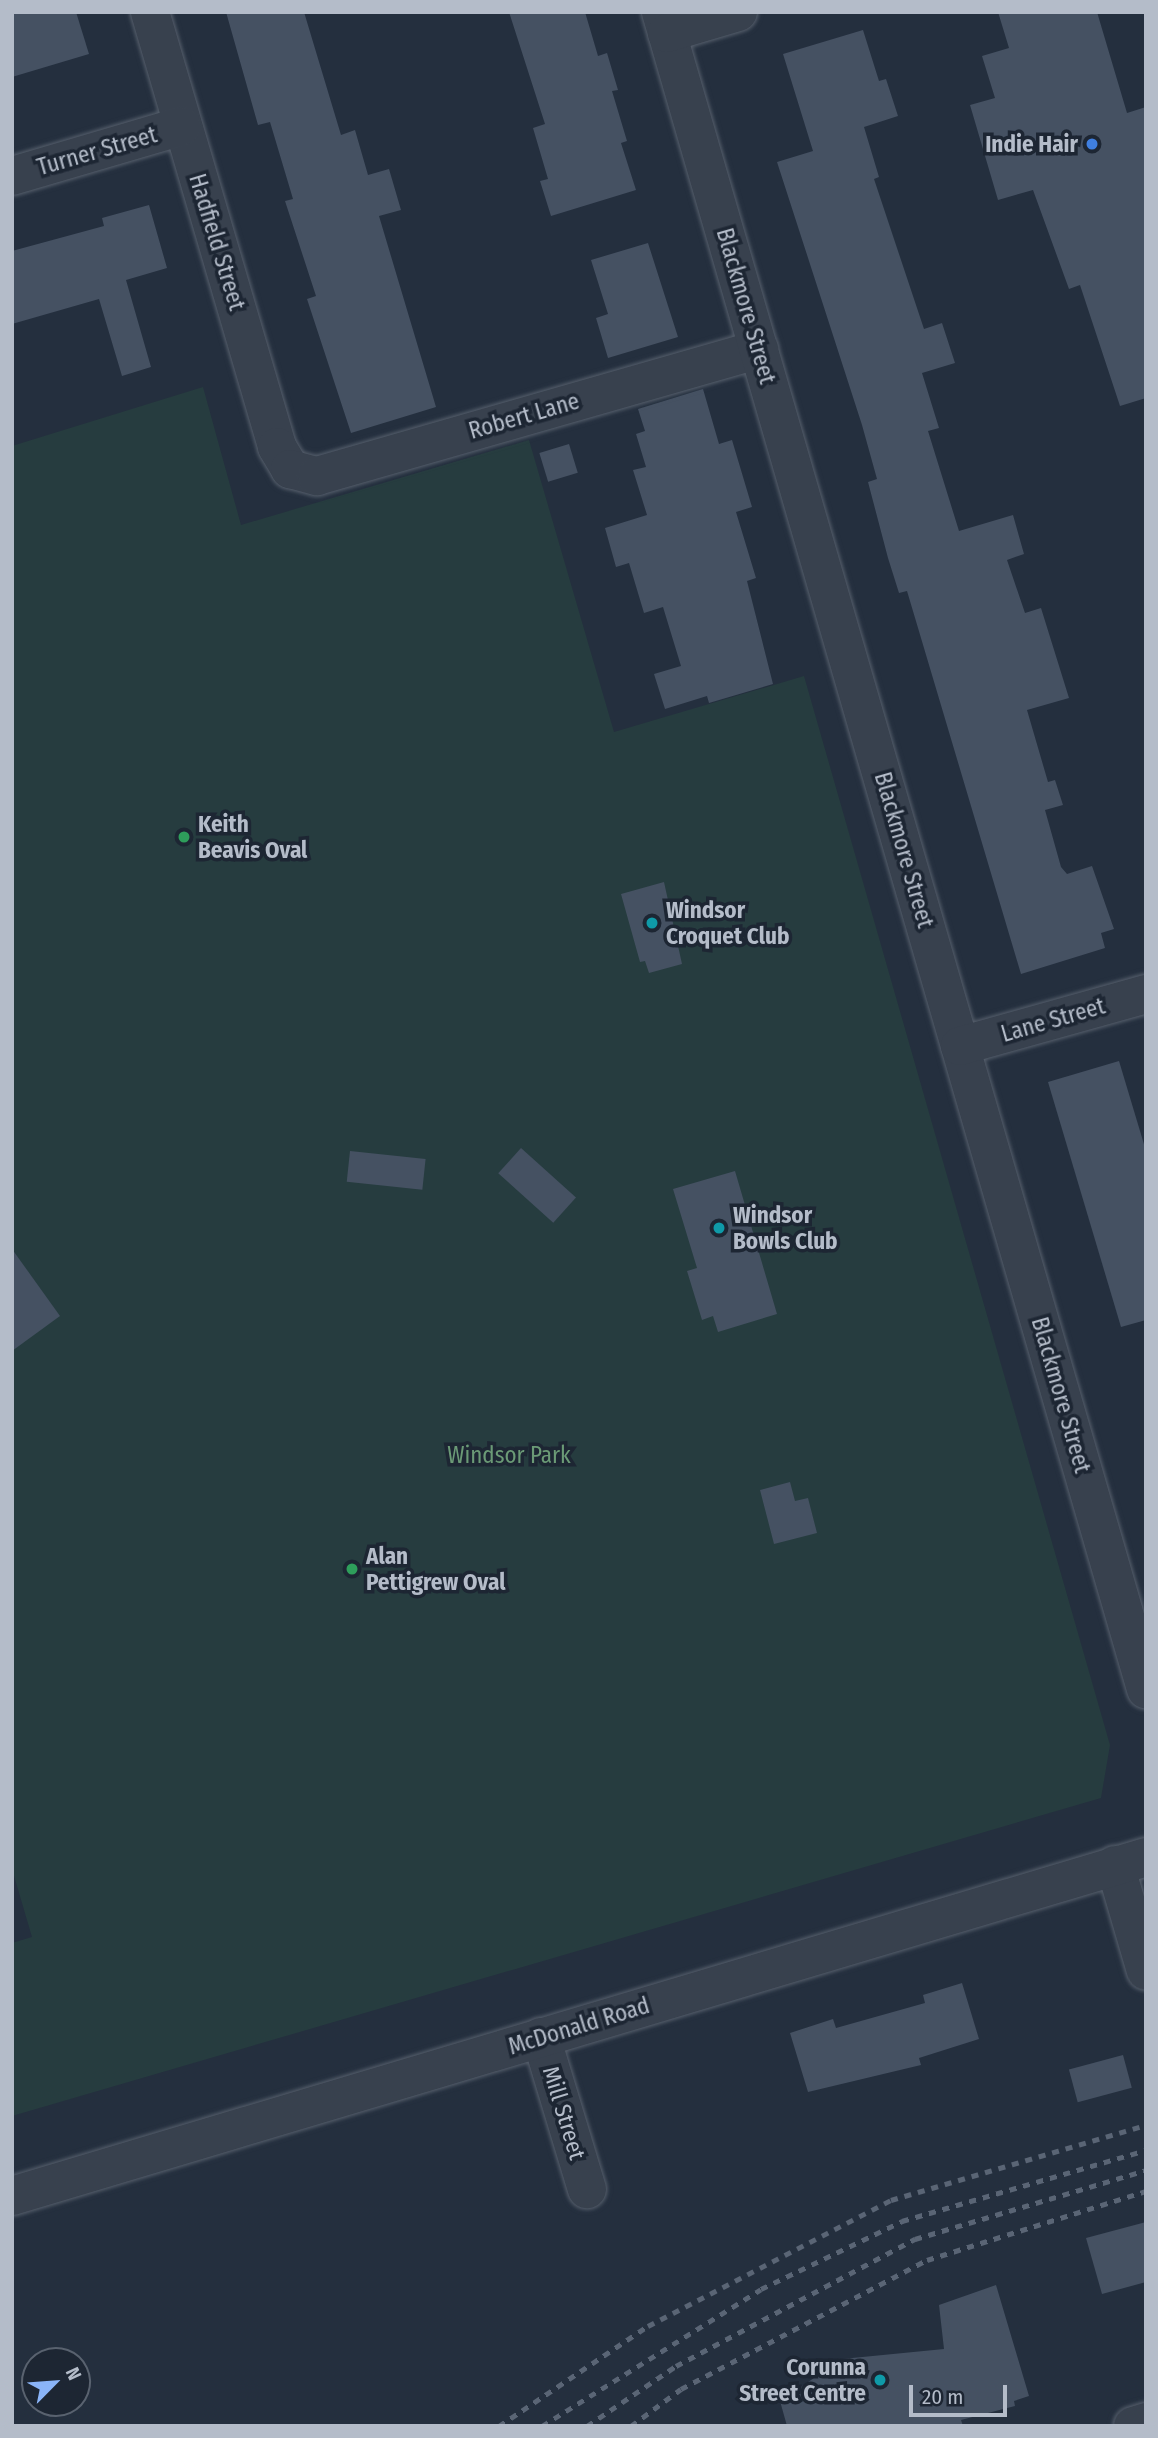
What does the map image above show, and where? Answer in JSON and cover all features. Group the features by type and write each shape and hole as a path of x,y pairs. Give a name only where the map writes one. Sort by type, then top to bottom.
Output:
{"street":[{"name":"Hadfield Street","path":"150,12 277,447 290,469"},
{"path":"664,22 738,12"},
{"name":"Blackmore Street","path":"664,22 1146,1689"},
{"name":"Turner Street","path":"12,176 182,126"},
{"name":"Robert Lane","path":"290,469 317,475 759,349"},
{"name":"Lane Street","path":"960,1046 1146,994"},
{"path":"1130,1861 1146,1971"},
{"name":"McDonald Road","path":"12,2196 1130,1861"},
{"name":"Mill Street","path":"541,2037 587,2189"},
{"path":"1133,2426 1146,2422"}],"green space":[{"name":"Windsor Park","path":"203,387 241,525 529,440 614,732 804,676 1110,1745 1101,1798 12,2116 12,1943 32,1937 12,1869 12,446"}],"building":[{"path":"12,12 76,12 89,54 12,77"},
{"path":"226,12 304,12 341,135 355,130 368,175 389,169 401,210 379,216 436,407 351,433 307,299 316,296 285,201 293,199 270,122 258,125"},
{"path":"509,12 585,12 598,56 607,53 618,90 612,91 627,141 621,143 636,190 551,216 540,181 548,179 533,128 545,124"},
{"path":"998,12 1097,12 1127,113 1146,107 1146,398 1120,406 1080,285 1069,289 1033,190 998,200 970,105 995,98 982,56 1009,48"},
{"path":"863,30 879,81 886,79 898,116 864,127 879,177 874,179 924,329 942,323 955,363 922,373 939,428 928,431 959,531 1013,515 1024,554 1007,560 1025,613 1041,608 1069,698 1027,710 1048,782 1055,780 1063,805 1045,810 1061,867 1067,874 1092,866 1114,929 1101,933 1105,948 1021,974 907,591 899,593 888,558 868,482 877,479 862,425 777,162 813,151 783,54"},
{"path":"149,205 167,268 126,280 151,367 122,376 99,299 12,324 12,251 104,226 102,218"},
{"path":"648,243 678,337 608,358 596,318 608,314 591,260"},
{"path":"703,389 719,444 732,440 752,507 736,512 756,578 747,581 773,684 709,703 707,696 665,709 654,674 681,666 663,607 644,613 629,563 616,567 605,528 647,515 633,470 646,467 636,434 645,431 638,409"},
{"path":"569,444 578,473 548,482 539,453"},
{"name":"Windsor Croquet Club","path":"664,882 682,964 649,973 645,961 640,962 621,894"},
{"path":"1119,1061 1146,1151 1146,1320 1121,1327 1048,1082"},
{"path":"521,1148 576,1198 553,1223 498,1173"},
{"path":"350,1151 426,1159 422,1190 347,1182"},
{"name":"Windsor Bowls Club","path":"735,1171 777,1314 718,1332 713,1316 702,1320 687,1271 697,1268 673,1189"},
{"path":"12,1249 60,1316 12,1351"},
{"path":"790,1482 795,1501 808,1498 817,1533 774,1544 760,1490"},
{"path":"962,1983 979,2039 919,2058 921,2065 808,2092 790,2033 833,2019 836,2028 925,2003 923,1995"},
{"path":"1123,2055 1132,2088 1078,2102 1069,2069"},
{"path":"1146,2222 1146,2282 1102,2294 1086,2238"},
{"path":"996,2285 1029,2396 1014,2401 1015,2406 961,2420 963,2426 787,2426 780,2401 842,2359 944,2349 939,2305"}],"railway":[{"path":"499,2426 648,2326 891,2200 1146,2125"},
{"path":"542,2426 761,2289 902,2221 1146,2150"},
{"path":"587,2426 676,2366 915,2239 1146,2170"},
{"path":"631,2426 681,2389 927,2260 1146,2191"}],"place":[{"name":"Indie Hair","path":"1092,144"},
{"name":"Keith Beavis Oval","path":"184,837"},
{"name":"Windsor Croquet Club","path":"652,923"},
{"name":"Windsor Bowls Club","path":"719,1228"},
{"name":"Alan Pettigrew Oval","path":"352,1569"},
{"name":"Corunna Street Centre","path":"880,2380"}]}
